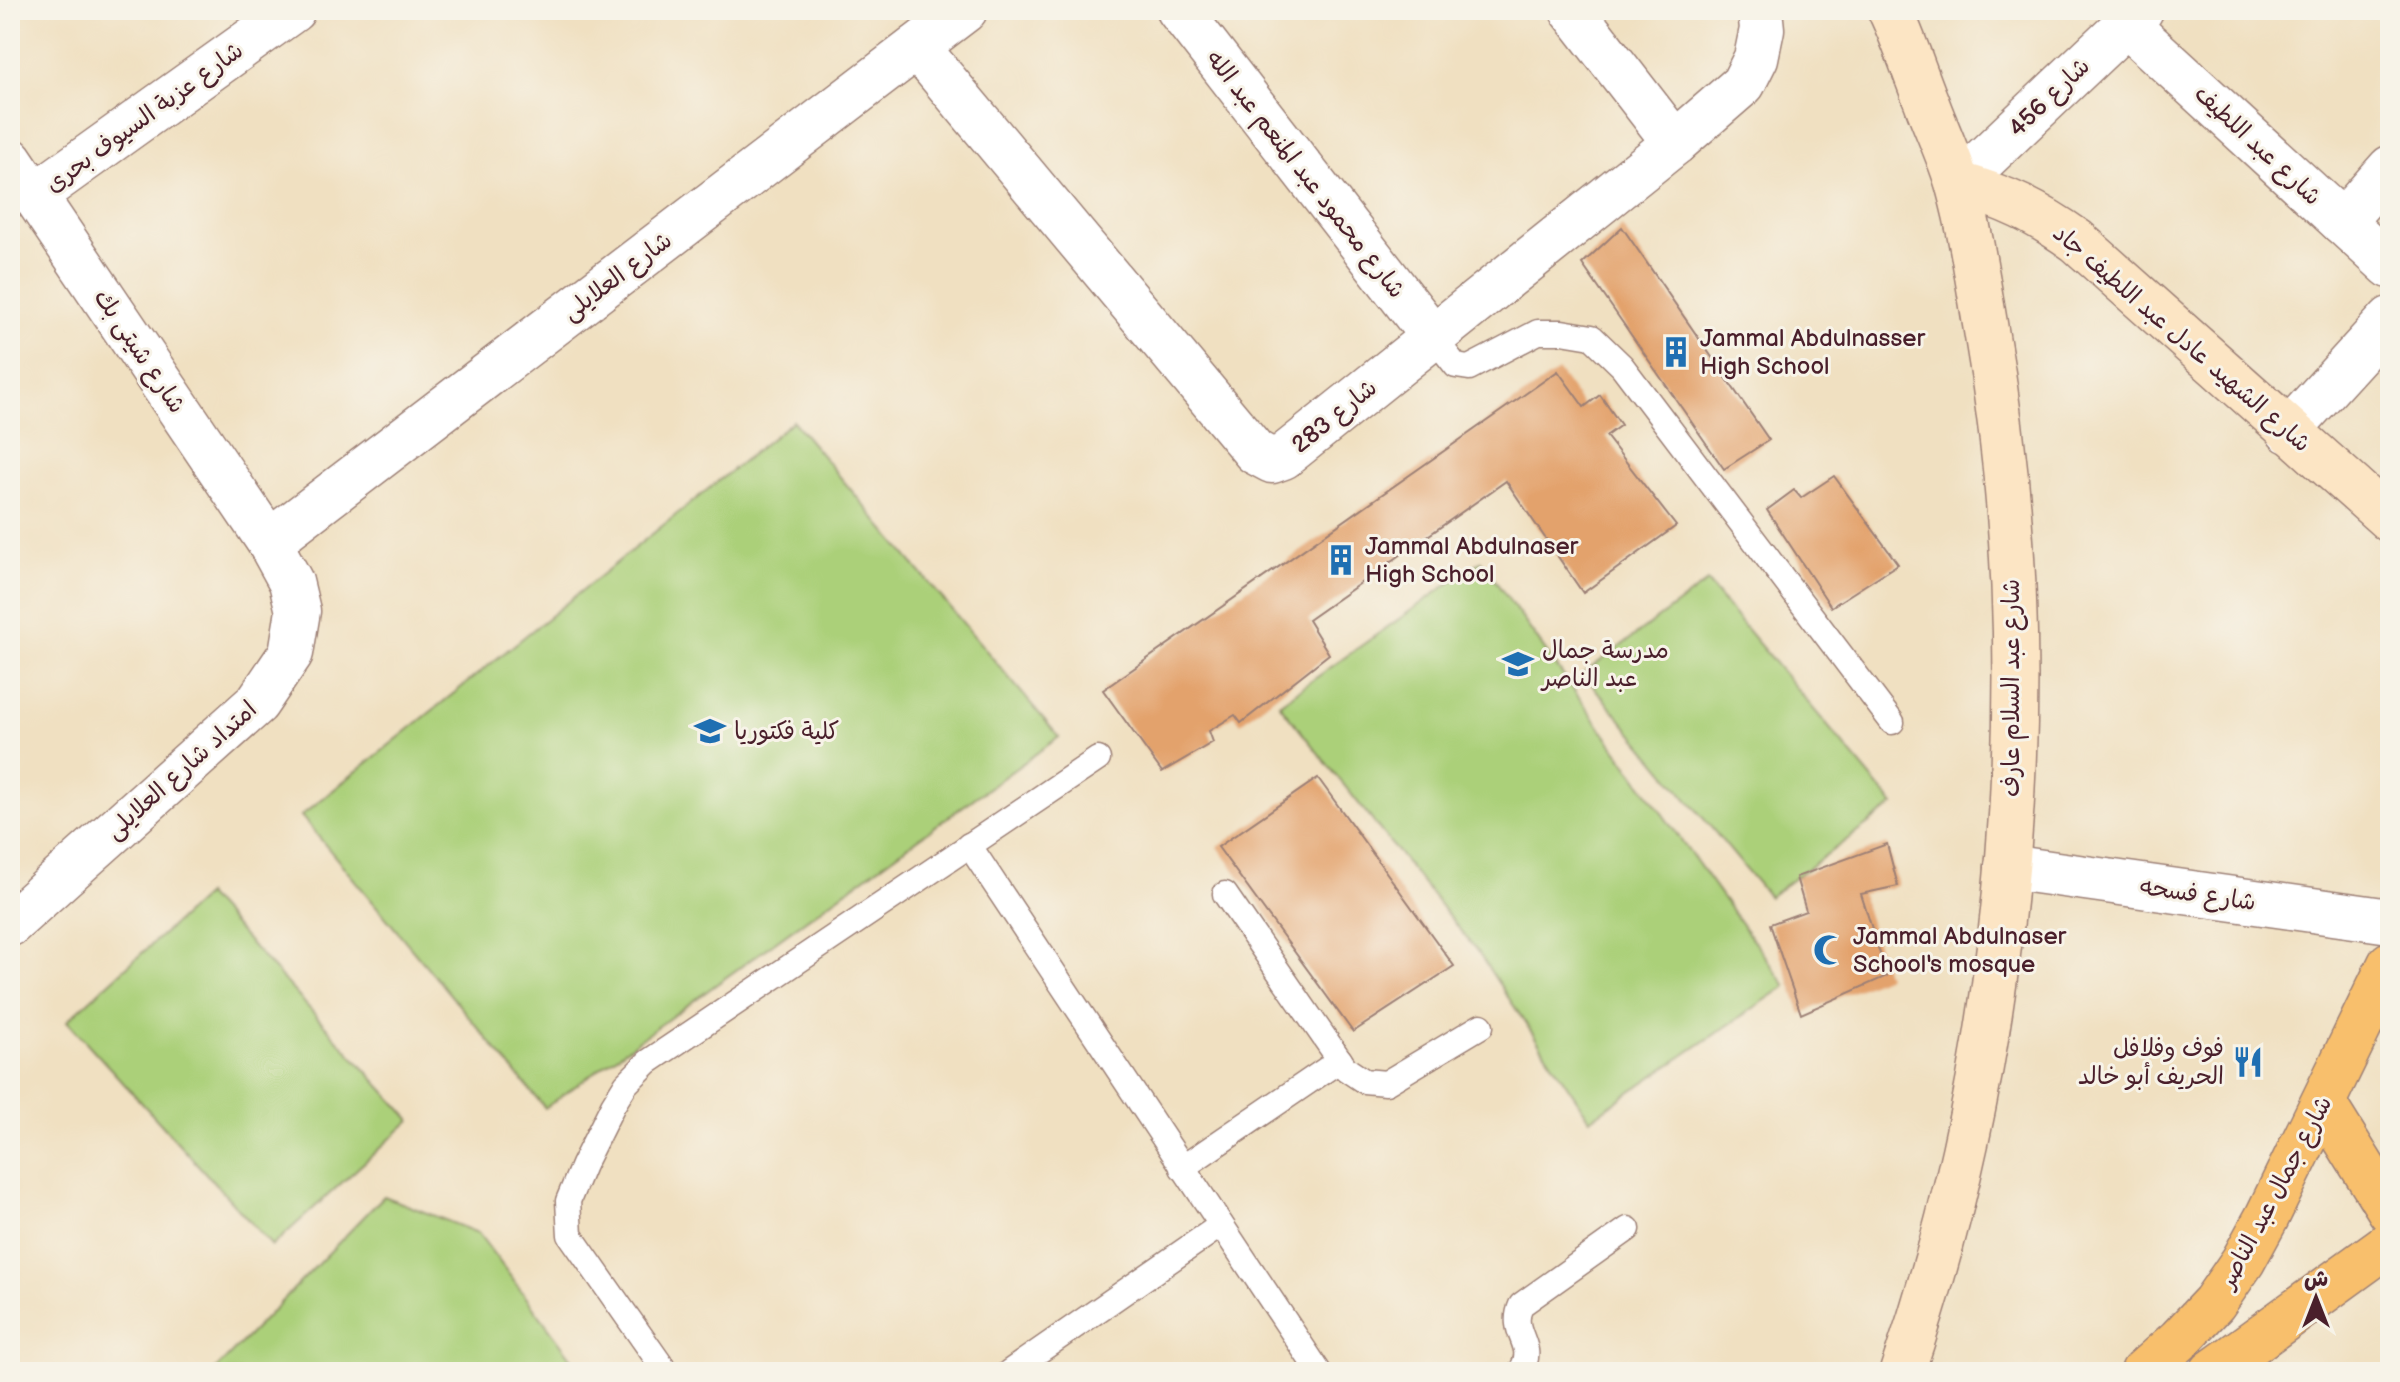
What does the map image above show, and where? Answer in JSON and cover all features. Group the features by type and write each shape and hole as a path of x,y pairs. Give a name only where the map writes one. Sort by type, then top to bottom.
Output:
{"main road":[{"name":"شارع جمال عبد الناصر","path":"2143,1372 2214,1303 2243,1261 2386,979"},
{"path":"2323,1103 2390,1211"},
{"path":"2212,1372 2390,1243"}],"street":[{"name":"شارع عزبة السيوف بحرى","path":"35,195 293,10"},
{"name":"شارع العلايلى","path":"269,542 965,10"},
{"name":"شارع محمود عبد المنعم عبد الله","path":"1179,10 1433,337"},
{"path":"1572,10 1675,143"},
{"name":"شارع 283","path":"917,47 1255,452 1272,461 1283,457 1433,337 1675,143 1743,84 1756,58 1762,29 1760,10"},
{"name":"شارع عبد السلام عارف","path":"1890,10 1958,184 1994,374 2008,497 2015,620 2015,744 2007,867 1993,995 1970,1120 1941,1244 1902,1372"},
{"name":"شارع 456","path":"1958,184 2134,17"},
{"name":"شارع عبد اللطيف","path":"2134,17 2390,266"},
{"name":"شارع شيتى بك","path":"10,159 269,542"},
{"path":"2342,222 2390,168"},
{"name":"شارع الشهيد عادل عبد اللطيف جاد","path":"1958,184 2000,196 2040,215 2077,241 2390,520"},
{"path":"2288,431 2390,319"},
{"name":"امتداد شارع العلايلى","path":"10,924 257,703 291,653 298,611 291,582 269,542"},
{"name":"شارع فسحه","path":"2007,867 2390,921"}],"lane":[{"path":"1433,337 1456,366 1469,368 1538,332 1592,337 1622,366 1892,722"},
{"path":"666,1372 570,1235 568,1201 626,1084 648,1062 1098,759"},
{"path":"969,845 1319,1372"},
{"path":"1225,894 1346,1069 1364,1081 1386,1083 1481,1026"},
{"path":"1182,1168 1340,1060"},
{"path":"1009,1372 1221,1225"},
{"path":"1520,1372 1527,1361 1527,1345 1518,1331 1516,1317 1521,1305 1628,1229"}],"green space":[{"path":"793,421 1059,737 545,1108 301,816"},
{"path":"1481,561 1786,986 1590,1119 1477,951 1279,704"},
{"path":"1707,582 1894,805 1769,897 1583,674"},
{"path":"206,895 411,1120 272,1246 67,1021"},
{"path":"384,1196 478,1233 582,1372 213,1372"}],"building":[{"name":"Jammal Abdulnasser High School","path":"1622,227 1769,440 1724,469 1582,264"},
{"name":"Jammal Abdulnaser High School","path":"1558,371 1584,407 1600,395 1621,425 1606,436 1676,526 1583,593 1506,481 1308,620 1329,654 1241,723 1235,715 1209,731 1213,742 1162,772 1103,690"},
{"path":"1834,476 1898,564 1831,607 1767,510 1794,490 1801,498"},
{"path":"1318,778 1454,966 1353,1032 1218,847"},
{"name":"Jammal Abdulnaser School's mosque","path":"1887,844 1898,886 1861,894 1887,976 1801,1014 1770,924 1806,911 1796,877"}],"place":[{"name":"Jammal Abdulnasser High School","path":"1676,352"},
{"name":"Jammal Abdulnaser High School","path":"1341,560"},
{"name":"مدرسة جمال عبد الناصر","path":"1518,664"},
{"name":"كلية فكتوريا","path":"710,731"},
{"name":"Jammal Abdulnaser School's mosque","path":"1829,950"},
{"name":"فوف وفلافل الحريف أبو خالد","path":"2248,1062"}]}
